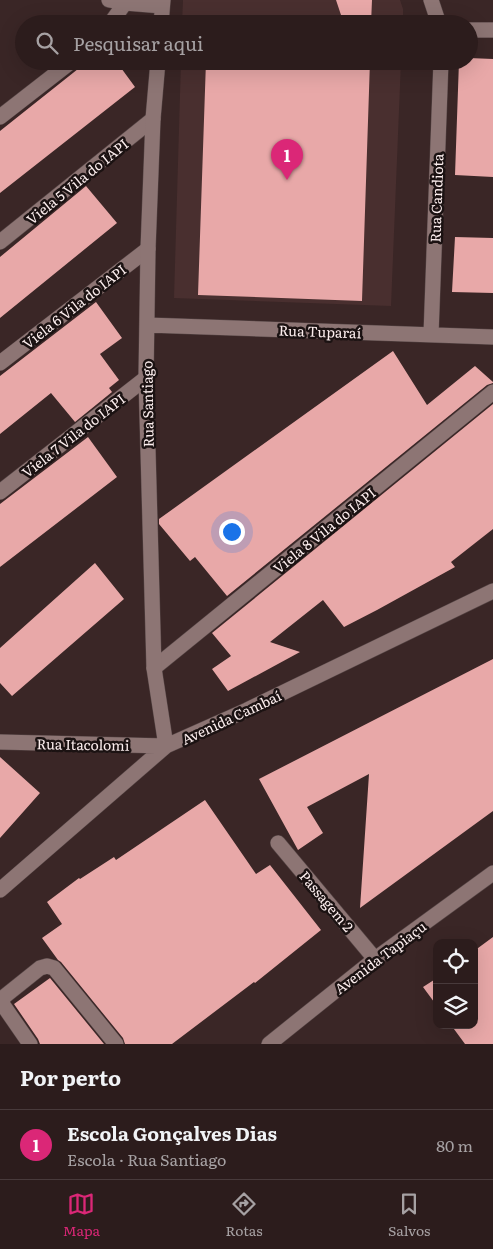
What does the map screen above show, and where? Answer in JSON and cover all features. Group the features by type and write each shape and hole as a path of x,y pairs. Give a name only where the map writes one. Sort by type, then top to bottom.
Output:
{"street":[{"path":"109,0 125,3 163,3"},
{"path":"431,0 436,15"},
{"path":"116,15 125,3"},
{"path":"478,30 493,30"},
{"path":"0,117 60,70"},
{"name":"Rua Santiago","path":"157,70 153,119 148,249 146,378 154,668 166,746"},
{"name":"Rua Candiota","path":"432,335 440,70"},
{"name":"Viela 5 Vila do IAPI","path":"0,242 153,119"},
{"name":"Viela 6 Vila do IAPI","path":"0,363 148,249"},
{"name":"Rua Tuparaí","path":"147,325 493,337"},
{"name":"Viela 7 Vila do IAPI","path":"0,492 146,378"},
{"name":"Viela 8 Vila do IAPI","path":"154,668 493,392"},
{"name":"Avenida Cambaí","path":"0,890 166,746 247,710 493,592"},
{"name":"Rua Itacolomi","path":"0,742 166,746"},
{"name":"Passagem 2","path":"278,843 375,959"},
{"name":"Avenida Tapiaçu","path":"269,1044 375,959 493,873"},
{"path":"30,1044 2,1006 2,1000 40,968 47,966 54,968 116,1044"}],"shaded area":[{"path":"183,0 400,0 403,9 403,15 182,15"},
{"path":"181,70 401,70 391,306 174,298"}],"building":[{"path":"336,0 372,0 371,15 341,15"},
{"path":"478,58 493,59 493,177 455,175 459,70 478,70"},
{"path":"77,70 123,70 135,87 0,193 0,131"},
{"path":"206,70 370,70 362,301 198,295"},
{"path":"86,186 117,223 0,318 0,257"},
{"path":"455,237 493,238 493,293 452,292"},
{"path":"96,302 122,338 100,354 119,380 109,388 112,392 75,422 51,393 0,434 0,376"},
{"path":"393,351 427,405 475,366 493,383 487,385 227,596 195,557 190,561 159,524 159,519"},
{"path":"493,404 493,529 451,562 455,567 344,627 323,600 270,642 300,652 228,691 212,669 231,656 212,633"},
{"path":"88,437 117,477 0,567 0,504"},
{"path":"95,563 124,599 12,696 0,683 0,648"},
{"path":"493,659 493,811 360,908 369,774 307,807 323,833 298,850 259,779"},
{"path":"0,757 40,793 0,838"},
{"path":"205,800 256,874 270,865 321,930 255,983 172,1044 125,1044 123,1038 42,938 62,924 47,902 79,878 114,857 116,860"},
{"path":"493,937 493,1044 465,1044 454,1029 478,1029 478,948"},
{"path":"50,978 104,1044 40,1044 14,1004"},
{"path":"433,981 433,1001 423,987"}],"place":[{"name":"Escola Gonçalves Dias","path":"287,180"}]}
